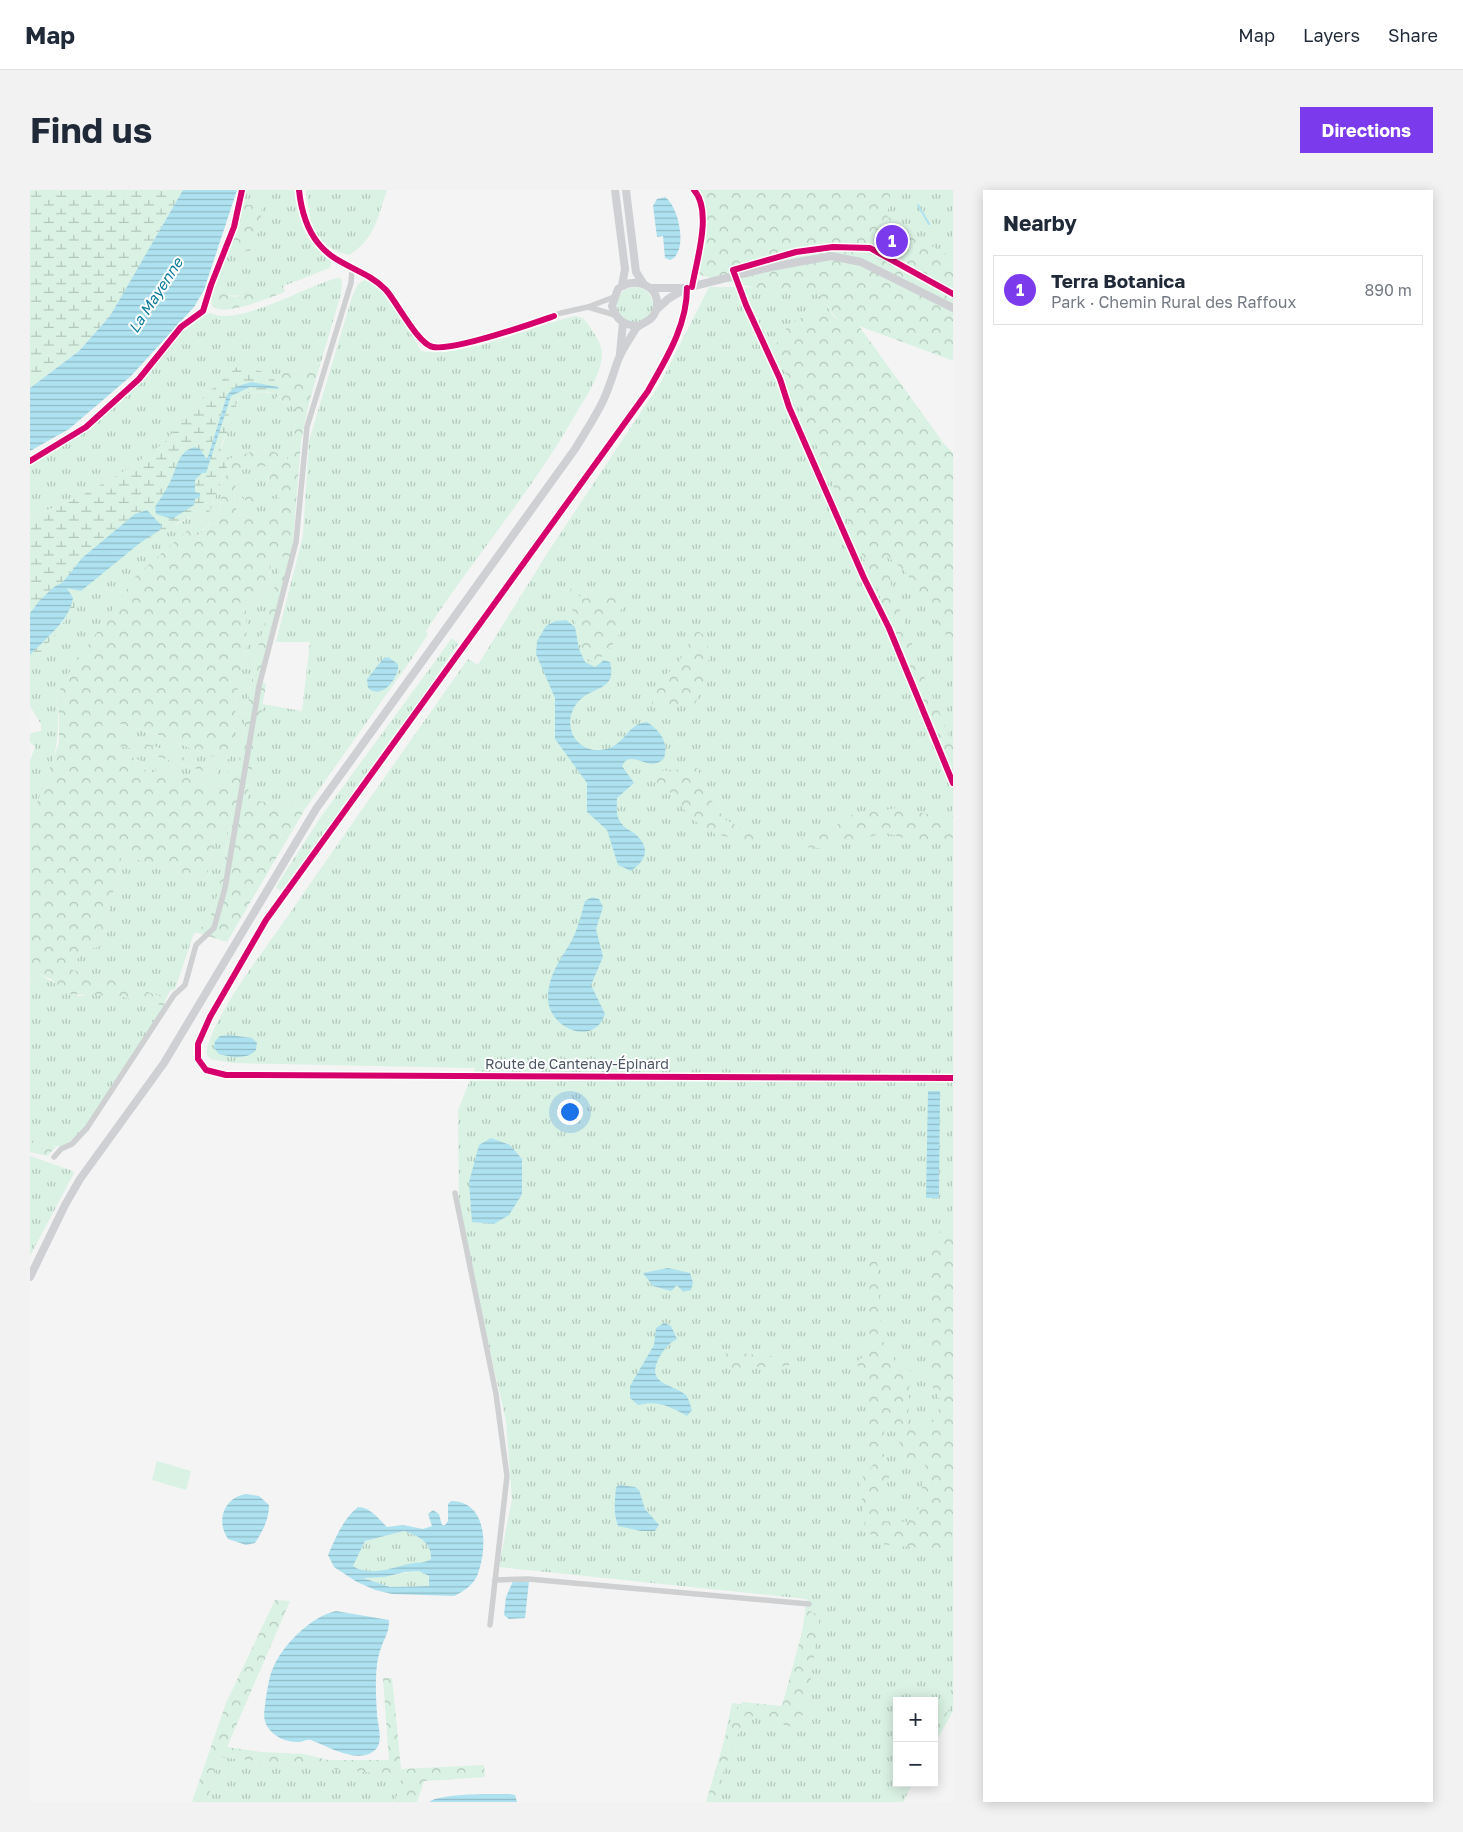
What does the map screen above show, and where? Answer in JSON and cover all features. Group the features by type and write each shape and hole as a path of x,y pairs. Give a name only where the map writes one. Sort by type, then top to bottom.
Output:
{"main road":[{"path":"615,190 625,269 622,286 614,297 612,306 622,323 637,326 649,321 656,310 668,298 688,288 774,266 831,256 861,262 953,308"},
{"path":"626,190 636,272 643,283 651,288 656,297 656,310"},
{"path":"622,286 632,282 643,283"},
{"path":"651,288 688,288"},
{"path":"619,357 622,323"},
{"path":"30,1277 65,1205 80,1179 174,1047 316,809 575,450 602,402 619,357 637,326"}],"street":[{"path":"299,190 301,207 308,227 317,243 332,258 352,270 370,275 399,306 420,341 436,348 473,341 561,313 588,307 614,297"},
{"path":"688,288 702,233 701,204 694,190"},
{"path":"54,1157 61,1150 72,1144 87,1128 113,1092 174,995 185,985 196,945 214,928 225,888 259,686 296,542 306,427 351,283 352,270"},
{"name":"Route de Cantenay-Épinard","path":"688,288 686,308 679,330 648,391 266,920 210,1018 198,1044 198,1059 202,1067 215,1074 226,1075 953,1078"},
{"path":"588,307 615,314"},
{"path":"455,1193 496,1394 507,1476 490,1625"},
{"path":"495,1580 528,1579 809,1604"}],"green space":[{"path":"30,190 183,190 110,316 79,351 30,388"},
{"path":"245,190 294,190 301,222 309,239 331,262 330,268 287,285 257,293 227,295 213,291 227,253 250,251 261,205 241,205"},
{"path":"306,190 387,190 378,218 370,234 365,242 349,255 337,251 321,240 309,213"},
{"path":"699,190 891,192 887,216 941,252 953,256 953,359 951,360 859,326 945,445 953,453 953,646 905,571 887,556 891,585 921,669 953,745 953,772 775,346 790,323 811,313 837,319 813,288 756,288 700,275 704,206"},
{"path":"705,190 953,190 953,288"},
{"path":"241,205 262,205 260,228 250,251 227,253"},
{"path":"337,278 342,279 341,294 320,365 307,362 301,368 274,376 280,388 276,399 294,407 297,417 287,463 282,456 268,451 251,452 227,460 230,467 222,484 220,513 196,537 189,529 56,699 58,731 53,762 43,793 30,822 30,761 35,747 30,742 30,733 41,731 41,724 30,706 30,668 77,604 30,655 30,613 82,558 178,524 195,514 204,515 210,511 227,467 221,452 240,397 251,393 271,393 238,367 199,401 165,443 121,473 79,497 30,517 30,464 83,431 119,400 167,351 187,326 198,317 211,313 223,316 238,315 272,304"},
{"path":"366,279 391,301 421,351 438,352 477,346 575,316 583,318 592,330 602,350 602,355 598,372 591,388 557,445 444,604 426,631 428,634 413,657 305,809 247,799 262,704 302,711 310,642 276,642 303,536 309,441 352,297 358,284"},
{"path":"283,285 285,292 237,308 218,309 212,303 213,291 235,297"},
{"path":"635,287 647,293 653,305 647,317 635,323 623,317 617,305 623,293"},
{"path":"709,287 814,288 953,488 953,1711 938,1738 938,1697 893,1697 893,1787 911,1787 903,1802 711,1802 732,1703 790,1711 807,1599 499,1567 512,1499 506,1421 459,1213 458,1110 475,1068 234,1063 210,1059 206,1053 218,1021 240,985 468,659 478,665 548,552 661,382"},
{"path":"307,362 320,365 301,441 292,555 260,681 266,684 247,799 305,809 227,942 195,932 207,923 215,904 227,846 229,825 218,824 206,880 122,855 100,946 95,948 83,946 72,970 113,980 162,997 166,999 163,1009 161,1005 119,996 68,994 51,979 37,973 30,980 30,822 59,743 59,714 56,699 66,677 136,576 189,529 197,537 220,513 222,484 230,467 227,460 251,452 267,451 275,452 287,462 297,417 294,407 276,399 280,388 274,376 301,368","holes":["270,466 272,472 266,490 269,497 278,494 281,511 276,516 257,516 242,520 236,508 234,495 241,470 247,467","283,556 256,655 238,767 234,771 225,771 223,788 157,768 155,773 145,770 143,762 118,751 117,746 130,748 216,775 218,770 102,727 105,715 122,724 153,733 226,761 231,756 239,676 247,645 246,608 266,587 273,557"]},
{"path":"238,366 263,372 273,378 280,390 246,394 238,400 233,421 221,447 227,467 210,511 204,515 195,514 140,543 160,530 82,558 63,582 54,587 30,613 30,517 79,497 121,473 164,443 199,401"},
{"path":"270,465 272,472 267,480 269,497 278,493 281,511 276,516 257,516 242,520 236,508 234,495 241,470 247,467"},
{"path":"258,478 261,480 252,484 250,488 259,499 251,504 240,493 246,481"},
{"path":"284,556 256,655 238,767 223,788 157,768 155,773 145,770 143,762 118,751 117,746 130,748 216,775 218,770 102,727 105,715 122,724 152,733 226,761 231,756 239,676 247,645 246,608 266,587 273,557"},
{"path":"571,588 583,599 620,591 624,605 614,621 622,630 613,644 596,663 585,658 568,597"},
{"path":"73,598 77,604 30,668 30,655 62,621 71,606"},
{"path":"696,630 705,636 710,657 704,670 705,682 695,704 658,709 651,706 659,682 679,662"},
{"path":"452,638 458,644 389,746 281,891 276,887 320,818"},
{"path":"698,768 704,791 726,820 754,835 753,843 715,834 693,820 669,791 646,777 660,771"},
{"path":"897,808 942,817 953,816 953,838 921,843 886,833 820,848 784,846 792,841 835,830 841,817"},
{"path":"218,824 229,825 215,904 207,923 193,936 175,989 170,991 166,999 113,980 72,970 83,946 95,948 100,946 122,855 206,880"},
{"path":"37,973 78,996 97,994 119,996 162,1005 163,1009 131,1061 87,1124 74,1138 60,1146 47,1145 30,1140 30,980"},
{"path":"30,1140 56,1147 47,1156 30,1152"},
{"path":"30,1156 73,1171 74,1173 30,1256"},
{"path":"953,1229 953,1533 945,1551 881,1544 865,1529 860,1480 876,1461 891,1471 882,1499 883,1521 909,1522 923,1502 921,1471 927,1463 905,1458 892,1422 884,1424 884,1457 867,1453 866,1382 856,1362 866,1355 867,1260 877,1254 881,1338 896,1363 910,1370 908,1428 928,1432 942,1403 931,1384 931,1244 941,1230"},
{"path":"734,1352 772,1357 789,1356 789,1366 731,1368 722,1360 724,1354"},
{"path":"157,1461 191,1471 186,1490 152,1480"},
{"path":"404,1531 423,1540 427,1544 430,1548 432,1559 379,1572 361,1570 353,1566 365,1541"},
{"path":"419,1571 429,1576 429,1586 390,1587 363,1578"},
{"path":"275,1600 290,1601 227,1747 261,1752 304,1754 328,1760 389,1760 383,1678 392,1678 401,1769 484,1765 485,1777 424,1781 417,1802 395,1802 402,1776 220,1757 207,1802 192,1802 226,1703"},
{"path":"808,1610 820,1616 806,1711 792,1727 746,1714 724,1769 718,1802 706,1802 730,1721 742,1702 782,1706"},
{"path":"953,1687 953,1701 938,1731 938,1714"},
{"path":"220,1757 403,1776 395,1802 207,1802"}],"water":[{"name":"La Mayenne","path":"183,190 237,190 204,290 194,307 131,376 69,429 30,451 30,388 79,351 110,316"},
{"path":"665,197 674,210 680,229 679,248 676,256 670,260 665,258 663,236 657,237 653,206 657,199"},
{"path":"251,382 278,387 279,389 250,387 231,396 206,473 202,473 195,480 195,492 200,493 200,497 195,499 194,505 172,519 156,514 155,507 172,479 184,452 195,447 200,449 207,460 227,395 235,387"},
{"path":"147,510 162,526 160,530 140,543 81,591 67,588 73,598 67,614 56,629 30,655 30,613 40,600 54,587 63,582 82,558 135,514"},
{"path":"566,620 575,627 579,649 585,662 595,667 604,660 610,662 611,671 608,683 581,699 573,709 570,727 579,743 589,749 608,749 620,741 634,727 640,723 647,722 656,729 664,742 664,758 659,762 653,764 630,759 622,766 634,783 617,798 617,815 623,826 639,838 645,848 641,862 631,871 618,865 607,830 587,812 587,783 555,739 555,698 536,654 537,641 546,626 555,621"},
{"path":"388,657 398,664 396,675 384,689 373,691 368,688 367,679 383,659"},
{"path":"592,897 599,899 603,907 596,929 603,957 591,985 605,1014 599,1024 591,1030 582,1032 572,1030 555,1018 550,1009 548,998 550,982 555,968 576,932 585,901"},
{"path":"230,1035 252,1038 257,1043 256,1050 244,1056 233,1057 219,1054 214,1048 215,1041 220,1036"},
{"path":"928,1091 940,1091 939,1198 926,1198"},
{"path":"491,1138 510,1145 522,1159 522,1194 509,1215 494,1224 472,1222 469,1182 479,1145"},
{"path":"668,1268 690,1273 693,1283 691,1290 683,1292 677,1285 671,1291 653,1286 643,1273"},
{"path":"664,1323 671,1326 677,1339 665,1348 656,1366 655,1373 662,1382 686,1395 692,1410 687,1416 663,1405 652,1403 638,1405 630,1398 630,1386 654,1345 656,1328"},
{"path":"620,1485 635,1487 639,1490 645,1509 659,1525 655,1531 641,1531 618,1526 615,1516 615,1502 616,1487"},
{"path":"246,1494 259,1496 269,1505 269,1510 266,1521 255,1543 246,1545 228,1539 224,1532 222,1517 224,1510 232,1500"},
{"path":"451,1501 463,1503 472,1509 482,1528 483,1540 481,1565 477,1576 467,1588 454,1596 392,1594 375,1590 357,1582 334,1567 328,1555 344,1523 358,1507 370,1511 387,1527 403,1525 423,1529 432,1526 428,1514 433,1510 439,1514 442,1525 445,1525 448,1521 448,1504","holes":["404,1531 423,1540 427,1544 431,1553 431,1559 380,1571 366,1571 353,1566 365,1541","419,1571 429,1576 429,1586 390,1587 363,1578 384,1577"]},
{"path":"513,1581 529,1581 525,1618 509,1619 504,1615 506,1597"},
{"path":"336,1611 389,1620 388,1632 382,1644 376,1671 377,1717 380,1741 376,1749 369,1754 361,1756 334,1750 311,1740 295,1742 286,1740 270,1730 265,1719 266,1697 270,1678 278,1659 299,1632 317,1619"},
{"path":"515,1795 517,1802 429,1802 444,1797"}],"waterway":[{"path":"918,205 929,224"}],"cycle path":[{"path":"30,461 86,427 139,379 181,327 203,311 234,227 242,190"},
{"path":"299,190 305,218 310,231 318,243 334,258 370,277 386,290 421,339 433,347 444,347 475,341 554,316"},
{"path":"692,287 703,223 700,199 694,190"},
{"path":"953,294 870,248 833,247 796,252 733,270 746,305 780,379 789,407 864,578 889,628 953,783"},
{"path":"687,288 686,302 679,329 648,391 266,920 210,1017 198,1044 198,1059 206,1070 226,1075 953,1078"}],"place":[{"name":"Terra Botanica","path":"892,241"}]}
